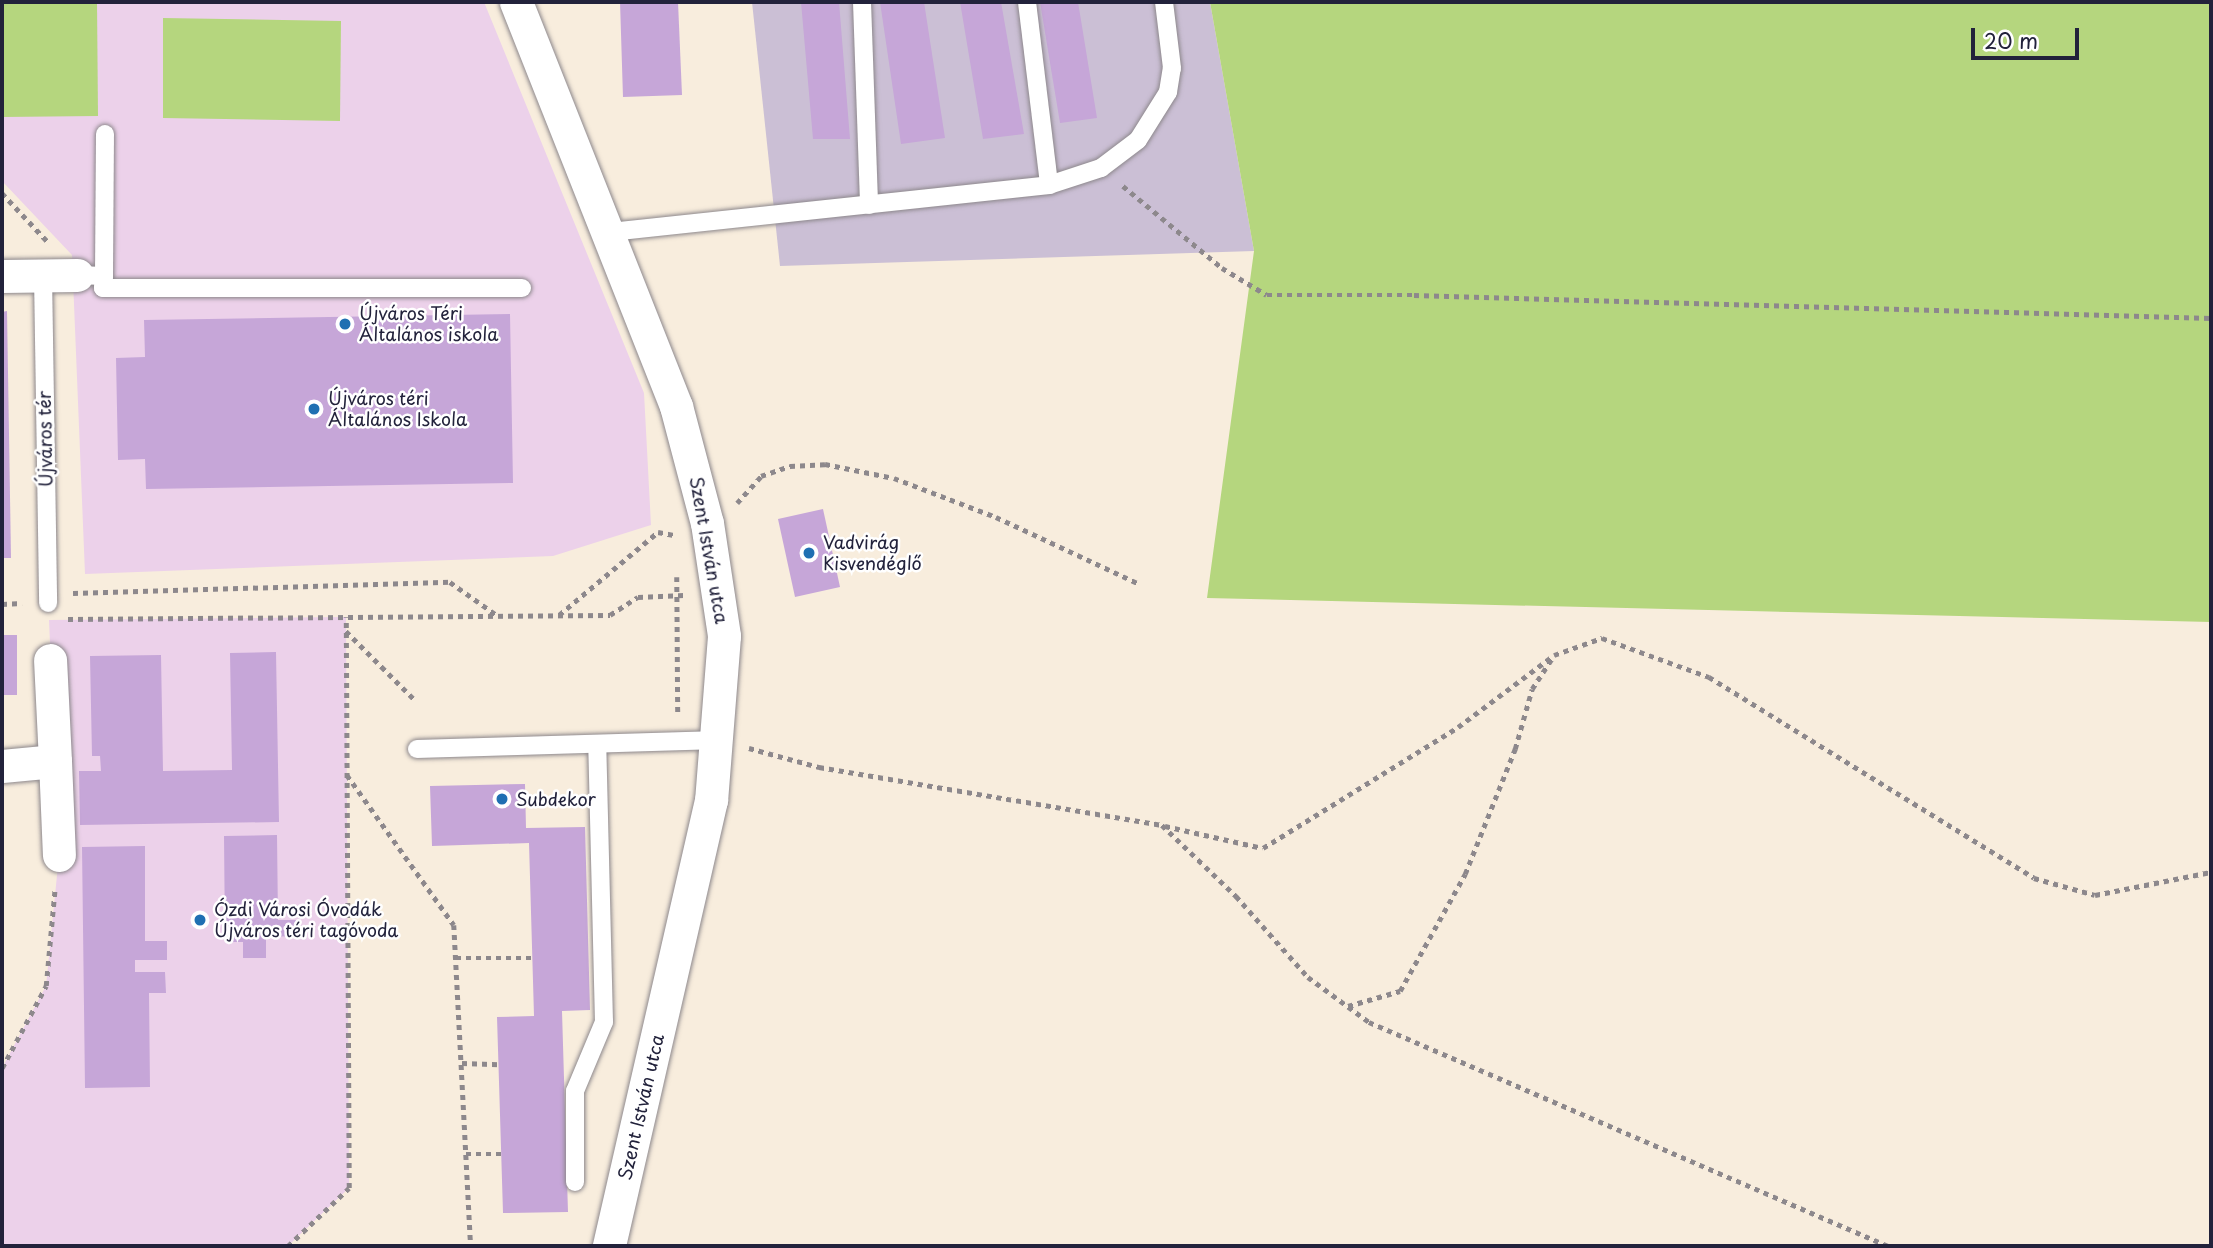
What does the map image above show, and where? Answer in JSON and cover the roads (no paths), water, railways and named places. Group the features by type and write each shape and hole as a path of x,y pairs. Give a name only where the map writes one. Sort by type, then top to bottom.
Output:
{"street":[{"name":"Szent István utca","path":"516,2 677,405 707,523 720,594 724,659 719,740 711,800 609,1246"},
{"path":"2,276 90,276"},
{"path":"50,660 58,855"},
{"path":"2,765 55,761"}],"lane":[{"path":"862,2 869,205"},
{"path":"1027,2 1049,185"},
{"path":"610,232 1049,185 1101,168 1138,140 1168,92 1172,68 1164,2"},
{"path":"105,134 90,276 103,288 522,288"},
{"name":"Újváros tér","path":"43,275 48,598"},
{"path":"417,749 719,740"},
{"path":"575,1182 575,1091 604,1022 597,744"}],"place":[{"name":"Újváros Téri Általános iskola","path":"345,324"},
{"name":"Újváros téri Általános Iskola","path":"314,409"},
{"name":"Vadvirág Kisvendéglő","path":"809,553"},
{"name":"Subdekor","path":"502,799"},
{"name":"Ózdi Városi Óvodák Újváros téri tagóvoda","path":"200,920"}]}
